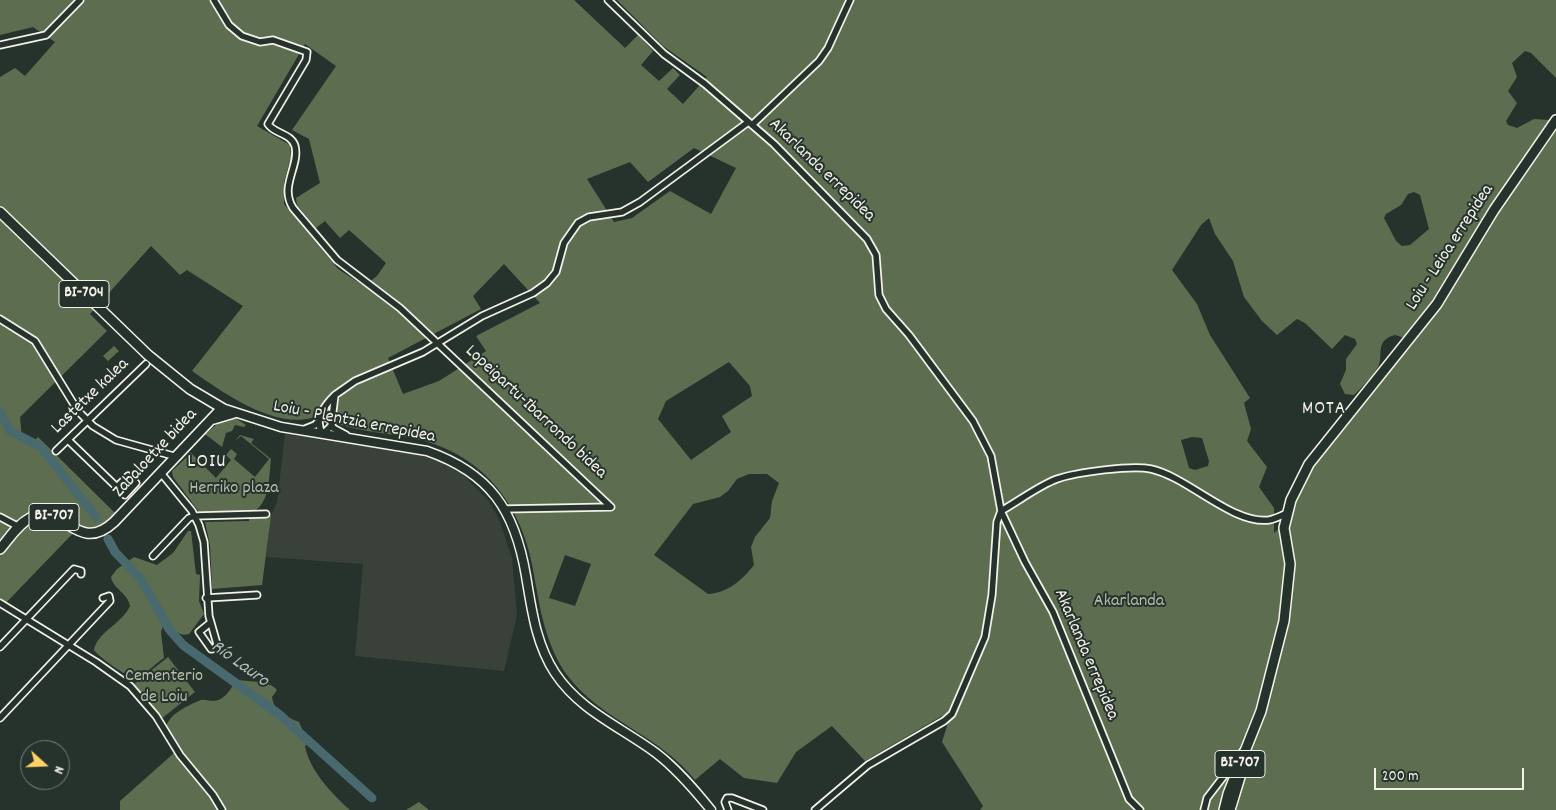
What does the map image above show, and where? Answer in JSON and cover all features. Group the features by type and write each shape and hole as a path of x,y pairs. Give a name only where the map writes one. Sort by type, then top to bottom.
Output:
{"main road":[{"name":"Loiu - Leioa errepidea","path":"1258,719 1284,621 1290,564 1284,528 1287,513 1309,464 1353,406 1438,304 1494,210 1556,120"},
{"name":"Loiu - Plentzia errepidea","path":"0,212 170,374 222,408 298,430 408,447 446,459 474,480 485,490 507,522 517,551 533,636 547,668 562,689 595,718 661,762 680,780 706,810"},
{"path":"198,394 208,409 210,421 234,413"},
{"name":"Zabaloetxe bidea","path":"19,527 28,519 40,515 52,516 75,528 94,534 102,532 177,457 222,408"},
{"path":"446,459 461,465 476,476 488,488 512,523 521,550 535,628 555,673 586,707 648,747 671,765 711,810"},
{"name":"BI-707","path":"0,549 19,527"},
{"name":"BI-707","path":"1224,810 1258,719"},
{"name":"BI-707","path":"1229,810 1258,719"}],"street":[{"path":"0,45 46,36 80,0"},
{"name":"Lopeigartu-Ibarrondo bidea","path":"214,0 228,25 242,36 260,42 273,40 307,52 306,60 268,124 294,144 296,152 289,184 290,203 336,260 400,308 611,506 504,510"},
{"name":"Akarlanda errepidea","path":"608,0 664,54 705,84 794,164 867,238 876,255 879,296 886,309 977,426 991,456 1001,511 1025,562 1053,612 1129,799 1140,810"},
{"path":"332,422 328,431 323,434 319,428 319,420 322,412 335,395 355,381 422,352 482,316 534,293 547,283 556,272 564,243 578,224 589,217 622,212 640,202 749,124 819,61 828,48 850,0"},
{"path":"0,319 35,341 78,412 87,421 116,440 177,457"},
{"name":"Lastetxe kalea","path":"56,451 146,364"},
{"path":"335,395 333,428 360,440"},
{"path":"298,430 310,428 327,416 332,422"},
{"path":"68,440 117,487"},
{"path":"815,810 868,765 944,722 952,714 985,637 992,595 997,522 1001,511 1057,480 1077,474 1141,467 1154,469 1180,479 1237,513 1264,520 1287,513"},
{"path":"161,473 195,516 204,542 206,598 210,623"},
{"path":"153,556 189,518 195,516 266,514"},
{"path":"0,517 19,527"},
{"path":"0,647 74,569 81,571 81,574"},
{"path":"206,598 257,595"},
{"path":"0,718 110,601 109,596 103,598"},
{"path":"0,603 130,686 156,716 180,755 213,795 222,810"},
{"path":"1204,810 1207,798 1247,745"},
{"path":"728,810 725,802 727,798 732,798 763,810"}],"shaded area":[{"path":"285,434 416,454 439,461 461,473 488,500 499,519 512,558 517,615 504,671 355,656 363,564 266,557 271,516 277,502"}],"green space":[{"name":"Akarlanda","path":"0,0 574,0 625,48 638,35 653,51 641,65 659,81 673,68 680,75 667,89 683,104 707,77 663,46 617,0 1556,0 1556,78 1531,53 1525,51 1512,63 1517,77 1508,91 1517,103 1506,121 1508,125 1517,128 1534,119 1549,120 1556,116 1556,810 980,810 983,806 942,742 952,710 865,761 832,726 796,752 777,783 744,778 720,759 695,780 681,764 665,751 596,704 567,675 549,640 530,554 523,533 515,514 491,481 475,466 437,445 414,438 341,425 335,419 339,399 343,393 329,396 312,418 297,420 281,418 265,413 233,398 192,371 243,306 187,270 180,275 151,246 90,314 107,331 20,417 22,438 30,446 38,437 116,514 100,527 86,528 80,526 0,609 0,77 15,68 25,76 55,42 33,27 0,35","holes":["305,44 336,66 292,130 309,139 320,183 296,198 297,205 316,228 325,221 340,238 349,230 386,263 377,276 364,286 338,269 284,204 284,182 291,157 290,145 257,126","694,148 736,168 711,214 670,191 632,218 614,222 587,179 630,162 648,182","1414,192 1420,195 1429,229 1410,245 1402,246 1396,241 1384,218 1386,214 1401,205 1408,194","1209,218 1215,234 1233,261 1244,297 1262,321 1277,335 1297,319 1305,323 1332,349 1345,335 1355,339 1357,344 1346,359 1346,370 1340,384 1345,394 1354,395 1373,374 1380,363 1382,345 1388,337 1395,335 1405,338 1390,369 1310,471 1282,526 1274,533 1274,508 1259,487 1267,467 1247,441 1251,429 1244,403 1250,398 1210,335 1197,304 1172,270 1201,225","504,264 540,303 476,336 486,351 439,381 403,394 388,358 481,309 473,296","729,362 750,386 752,396 722,416 731,432 691,460 658,419 666,401","1192,437 1202,438 1209,461 1208,466 1195,470 1189,468 1181,440","749,474 767,474 779,483 772,501 770,518 755,537 751,547 754,565 734,585 722,591 708,594 654,555 693,504 720,497 728,491 737,479","565,555 591,564 575,606 549,598"]},
{"path":"114,346 119,351 108,361 103,356"},
{"path":"234,417 246,425 244,427 235,425 232,431 226,433 222,447 205,434 224,419"},
{"name":"Herriko plaza","path":"240,435 254,439 251,443 271,459 268,488 263,502 254,511 199,512 173,477 172,471 191,453 216,478 231,460 226,455 231,449 237,454 234,459 255,477 269,459 241,436 235,441"},
{"path":"271,516 262,585 212,589 210,545 205,522 249,521 249,517"},
{"path":"188,531 191,531 196,574 200,575 199,601 204,614 189,634 186,635 180,634 168,625 163,626 161,632 164,658 145,673 134,677 121,672 94,650 100,638 122,618 130,606 111,577 117,569 134,557 157,565 173,553"},
{"name":"Cementerio de Loiu","path":"168,657 195,692 161,719 133,685"},
{"path":"234,681 269,684 277,690 272,697 275,707 282,714 299,722 308,743 305,746 311,764 329,789 350,810 120,810 120,801 174,753 175,750 166,728 171,718 201,700 217,701 224,697"},
{"path":"419,802 429,810 406,810"}],"waterway":[{"name":"Río Lauro","path":"0,412 10,431 41,447 96,517"},
{"name":"Río Lauro","path":"108,539 115,552 141,579 169,629 183,645 280,715 372,798"}],"district":[{"name":"MOTA","path":"1324,410"},
{"name":"LOIU","path":"207,463"}]}
